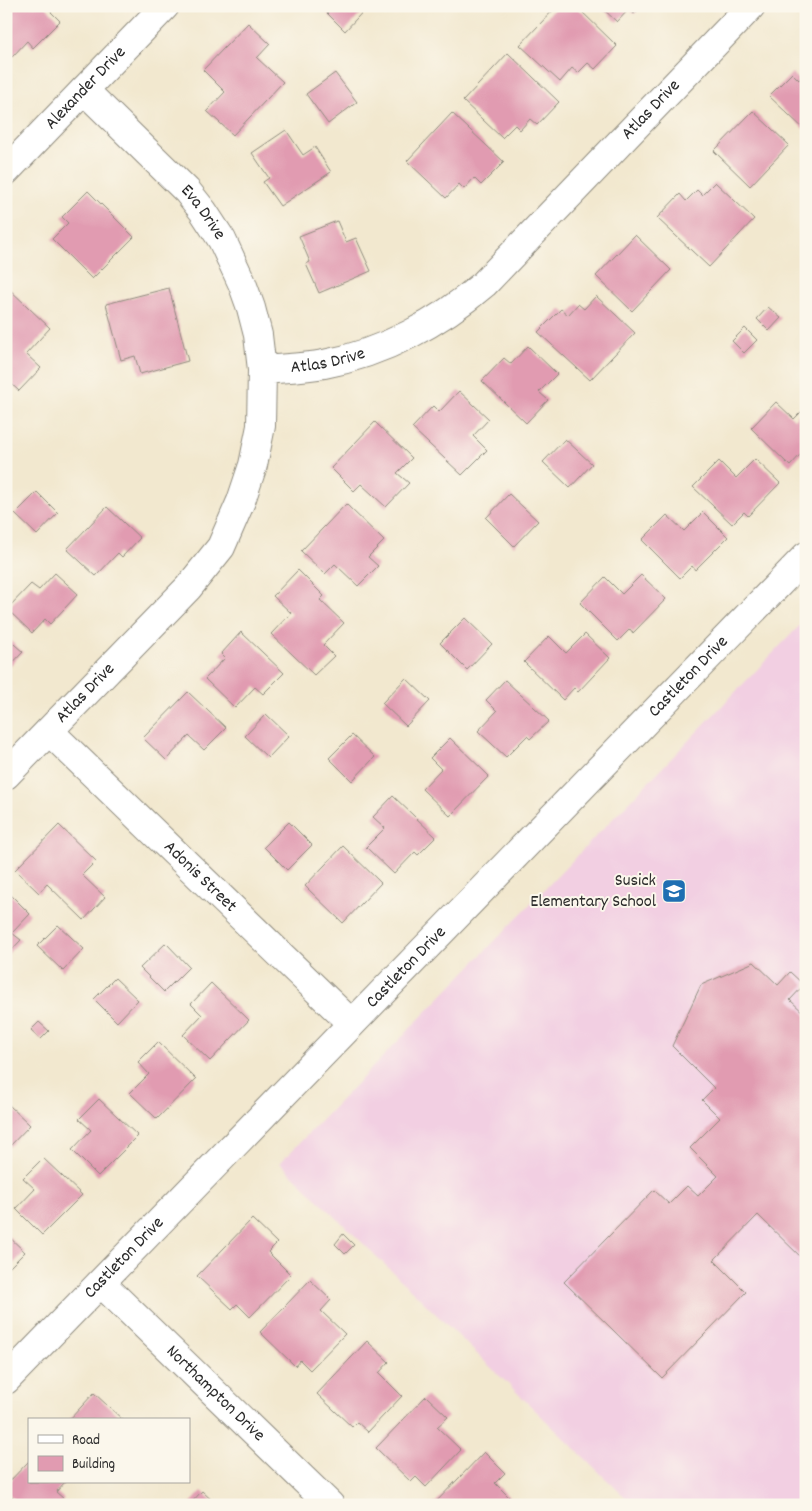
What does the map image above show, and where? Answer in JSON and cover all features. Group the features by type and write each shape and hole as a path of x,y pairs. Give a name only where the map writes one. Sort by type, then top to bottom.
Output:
{"street":[{"name":"Alexander Drive","path":"6,170 165,6"},
{"name":"Atlas Drive","path":"6,775 188,588 221,547 241,501 253,465 261,426 262,370 324,364 369,352 421,329 465,301 484,284 751,6"},
{"name":"Eva Drive","path":"84,90 187,191 222,240 252,308 258,334 262,370"},
{"name":"Castleton Drive","path":"6,1380 806,556"},
{"name":"Adonis Street","path":"49,731 352,1024"},
{"name":"Northampton Drive","path":"101,1283 330,1505"}],"shaded area":[{"name":"Susick Elementary School","path":"806,619 806,1505 633,1505 280,1163"}],"building":[{"path":"6,6 45,6 60,21 33,48 27,41 12,57 6,52"},
{"path":"320,6 368,6 345,31"},
{"path":"557,6 576,6 617,46 595,69 588,63 578,73 572,68 560,82 520,45"},
{"path":"600,6 642,6 634,14 629,9 617,22"},
{"path":"248,23 270,44 257,58 283,82 233,135 207,111 225,92 203,70"},
{"path":"508,53 559,102 537,125 530,119 520,130 515,125 502,138 463,101"},
{"path":"806,72 806,131 769,96 792,73 799,80"},
{"path":"335,73 357,102 328,124 306,94"},
{"path":"753,111 789,145 750,186 714,151"},
{"path":"452,113 504,162 481,185 474,178 464,189 459,184 446,198 407,161"},
{"path":"286,130 303,155 315,147 331,172 280,206 263,182 269,178 252,153"},
{"path":"715,182 754,219 709,267 657,218 680,194 686,201 697,190 702,195"},
{"path":"88,191 134,237 92,279 52,239 68,223 62,217"},
{"path":"337,221 346,242 356,238 371,271 319,293 306,264 310,262 299,236"},
{"path":"635,235 671,270 632,311 596,276"},
{"path":"6,286 50,328 26,354 41,368 19,391 6,379"},
{"path":"169,288 188,361 140,374 135,356 121,360 106,304"},
{"path":"596,296 635,333 590,380 538,332 561,309 568,315 578,304 584,309"},
{"path":"768,307 781,318 769,331 757,319"},
{"path":"745,328 757,340 744,353 732,341"},
{"path":"528,346 557,374 539,392 548,400 526,423 482,381 504,358 511,364"},
{"path":"459,391 489,419 473,436 487,450 462,475 412,428 433,406 439,412"},
{"path":"776,402 794,419 806,407 806,457 801,454 790,466 751,428"},
{"path":"375,422 412,458 397,473 409,483 386,507 361,484 354,491 331,468"},
{"path":"565,439 592,464 570,488 543,462"},
{"path":"755,459 780,483 748,516 744,512 732,524 693,487 719,461 736,478"},
{"path":"37,492 58,513 37,535 15,514"},
{"path":"509,494 538,521 514,546 486,518"},
{"path":"346,504 384,541 368,557 378,566 358,586 335,564 325,574 301,551"},
{"path":"107,507 140,538 122,557 118,553 96,576 67,549"},
{"path":"703,512 728,537 695,570 692,566 680,578 642,540 667,515 684,531"},
{"path":"298,570 324,596 320,600 344,623 323,645 334,656 314,675 271,634 291,613 273,596"},
{"path":"55,573 78,594 50,624 45,619 32,633 7,609 31,584 39,590"},
{"path":"641,575 666,599 633,633 630,629 618,641 580,603 605,577 622,594"},
{"path":"465,618 492,644 467,670 440,643"},
{"path":"241,632 284,673 263,694 255,687 235,708 205,679 225,658 221,654"},
{"path":"585,634 610,658 578,692 574,688 563,700 524,662 549,636 566,653"},
{"path":"6,637 23,652 6,670"},
{"path":"406,678 430,701 406,726 382,703"},
{"path":"505,680 549,721 530,739 527,736 506,757 478,731 497,711 486,700"},
{"path":"188,692 226,728 204,750 189,736 166,760 143,738"},
{"path":"266,714 289,736 268,758 245,736"},
{"path":"352,735 375,757 352,781 329,758"},
{"path":"450,738 489,776 450,816 422,789 441,769 430,758"},
{"path":"393,796 436,837 418,855 415,852 394,874 366,847 385,828 373,817"},
{"path":"289,822 312,845 287,870 264,847"},
{"path":"59,825 96,861 82,875 105,897 84,920 47,884 39,893 15,870"},
{"path":"343,846 381,883 343,923 305,886"},
{"path":"6,890 30,914 12,933 21,940 6,956"},
{"path":"58,925 84,949 63,971 37,946"},
{"path":"166,943 189,967 164,992 140,968"},
{"path":"754,962 778,985 790,972 804,985 790,1000 806,1015 806,1262 758,1215 714,1260 746,1292 662,1378 564,1282 654,1190 669,1204 687,1186 698,1196 718,1176 690,1148 720,1118 702,1100 714,1088 672,1046 701,985"},
{"path":"115,978 138,1000 117,1022 94,999"},
{"path":"211,983 249,1020 210,1061 183,1035 202,1015 191,1004"},
{"path":"39,1022 49,1031 41,1039 31,1030"},
{"path":"158,1042 196,1079 157,1119 130,1093 149,1074 138,1062"},
{"path":"99,1099 138,1136 98,1176 72,1150 91,1130 79,1119"},
{"path":"9,1105 30,1125 9,1147 6,1144 6,1109"},
{"path":"43,1158 82,1195 42,1235 16,1209 35,1189 23,1178"},
{"path":"252,1219 277,1243 268,1252 291,1275 250,1317 237,1304 232,1309 197,1276"},
{"path":"6,1234 25,1252 6,1271"},
{"path":"343,1234 354,1245 345,1254 335,1244"},
{"path":"310,1280 331,1300 321,1311 345,1334 310,1370 300,1360 295,1366 260,1332"},
{"path":"367,1341 389,1362 379,1373 402,1396 368,1432 357,1422 352,1427 317,1394"},
{"path":"94,1393 121,1418 71,1418"},
{"path":"426,1396 448,1417 437,1427 461,1450 426,1487 416,1477 411,1482 376,1448"},
{"path":"484,1452 505,1473 495,1483 517,1505 433,1505"},
{"path":"28,1462 28,1484 63,1484 56,1492 64,1499 59,1505 21,1505 6,1492 6,1485"},
{"path":"202,1491 217,1505 189,1505"}],"place":[{"name":"Susick Elementary School","path":"674,891"}]}
